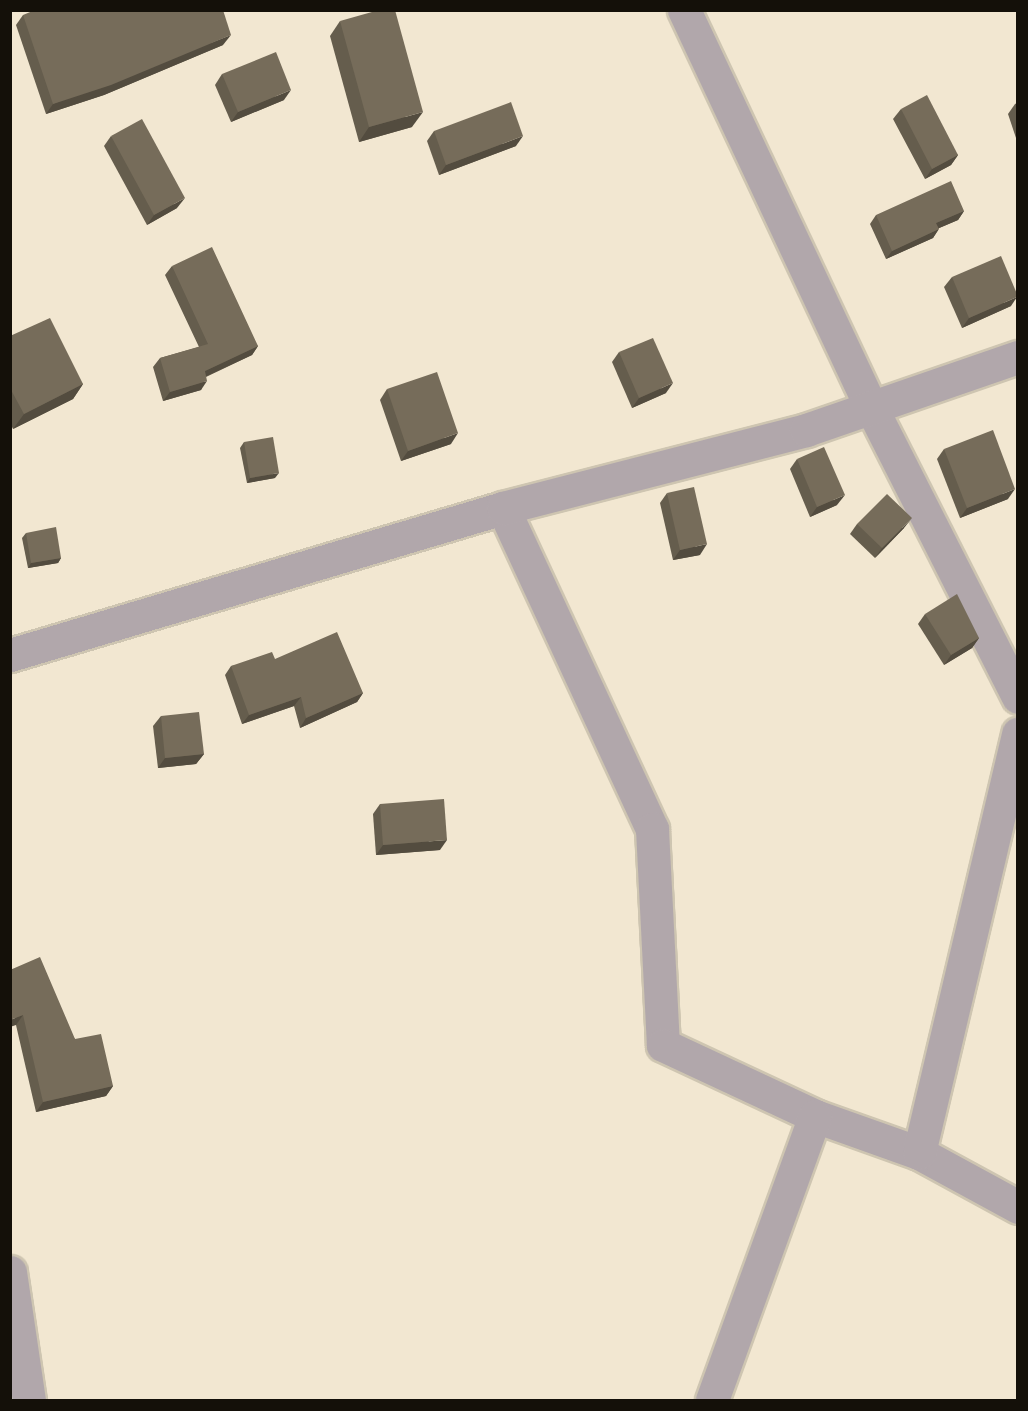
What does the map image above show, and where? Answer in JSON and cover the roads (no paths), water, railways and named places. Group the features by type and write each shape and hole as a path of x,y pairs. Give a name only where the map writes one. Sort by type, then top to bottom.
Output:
{"street":[{"path":"684,10 871,407 1017,697"},
{"path":"10,655 503,508 806,430 1017,357"},
{"path":"503,508 652,829 663,1045 815,1116 919,1153 1017,1207"},
{"path":"919,1153 1017,734"},
{"path":"712,1401 815,1116"},
{"path":"10,1272 29,1401"}]}
